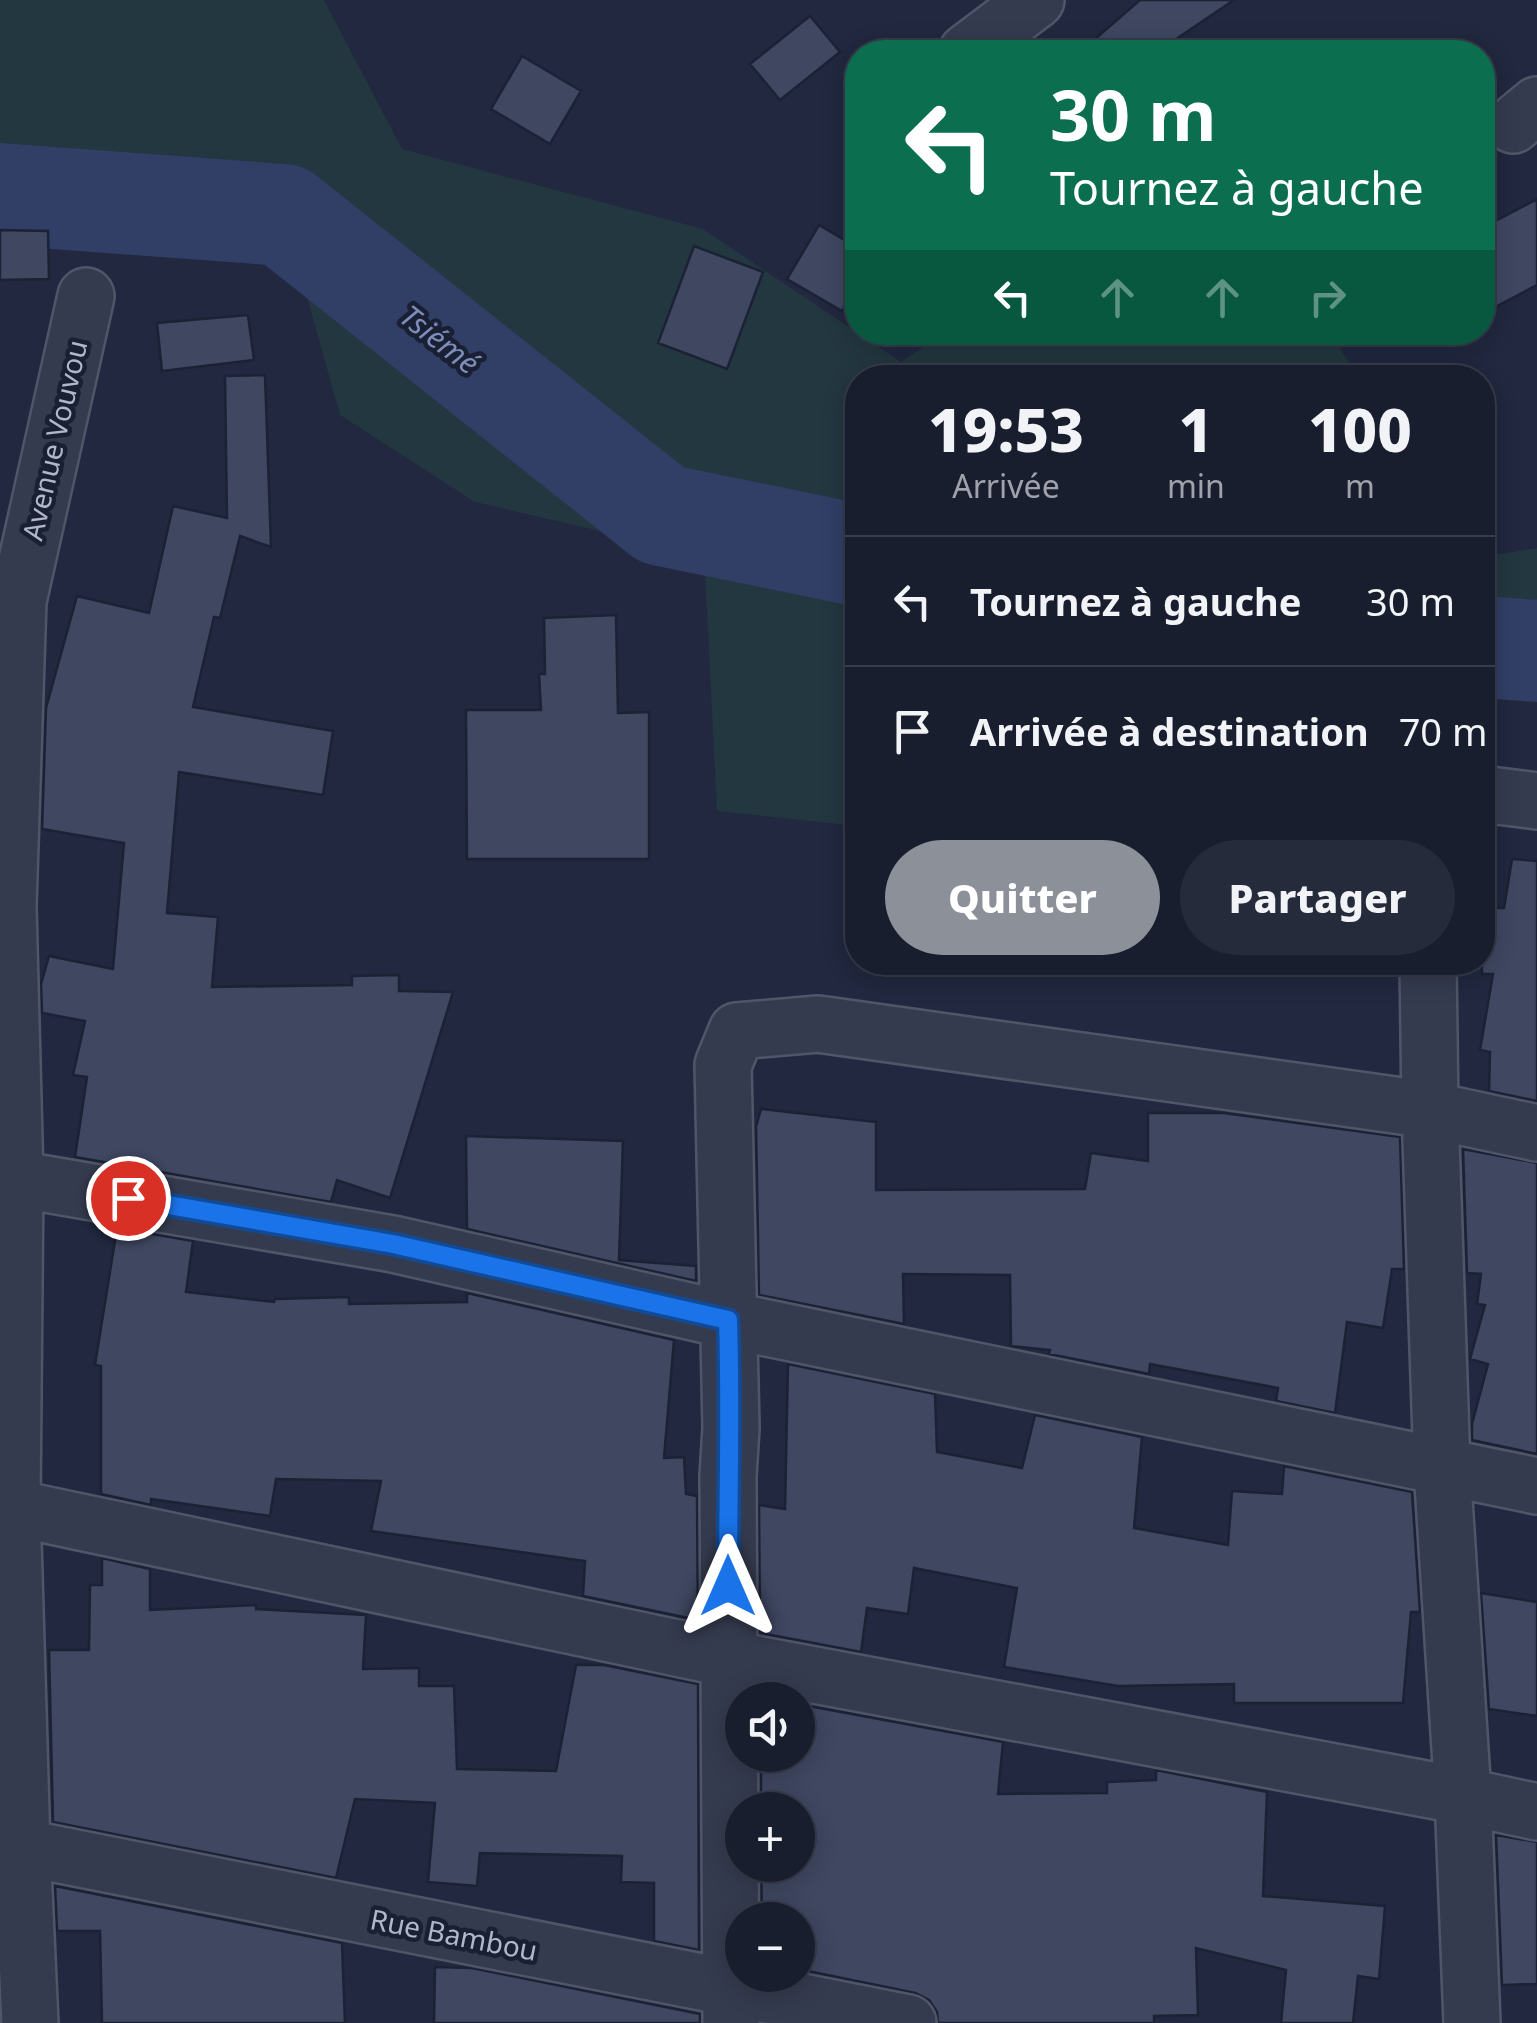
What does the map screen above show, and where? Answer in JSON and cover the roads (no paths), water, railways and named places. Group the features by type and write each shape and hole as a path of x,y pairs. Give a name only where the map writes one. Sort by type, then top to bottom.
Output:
{"street":[{"path":"982,40 1036,0"},
{"name":"Avenue Vouvou","path":"30,2023 11,1845 6,1506 8,906 18,601 86,296"},
{"path":"1495,796 1537,801"},
{"path":"1428,975 1442,1468 1464,1796 1472,2023"},
{"path":"731,2006 731,1428 723,1065 737,1032 818,1024 1430,1110 1537,1133"},
{"path":"8,1177 393,1244 728,1320 1537,1486"},
{"path":"6,1506 729,1658 1537,1812"},
{"name":"Rue Bambou","path":"11,1845 731,2006 908,2023"}],"waterway":[{"name":"Tsiémé","path":"0,194 284,215 662,515 845,552"},
{"name":"Tsiémé","path":"1495,648 1537,651"}]}
